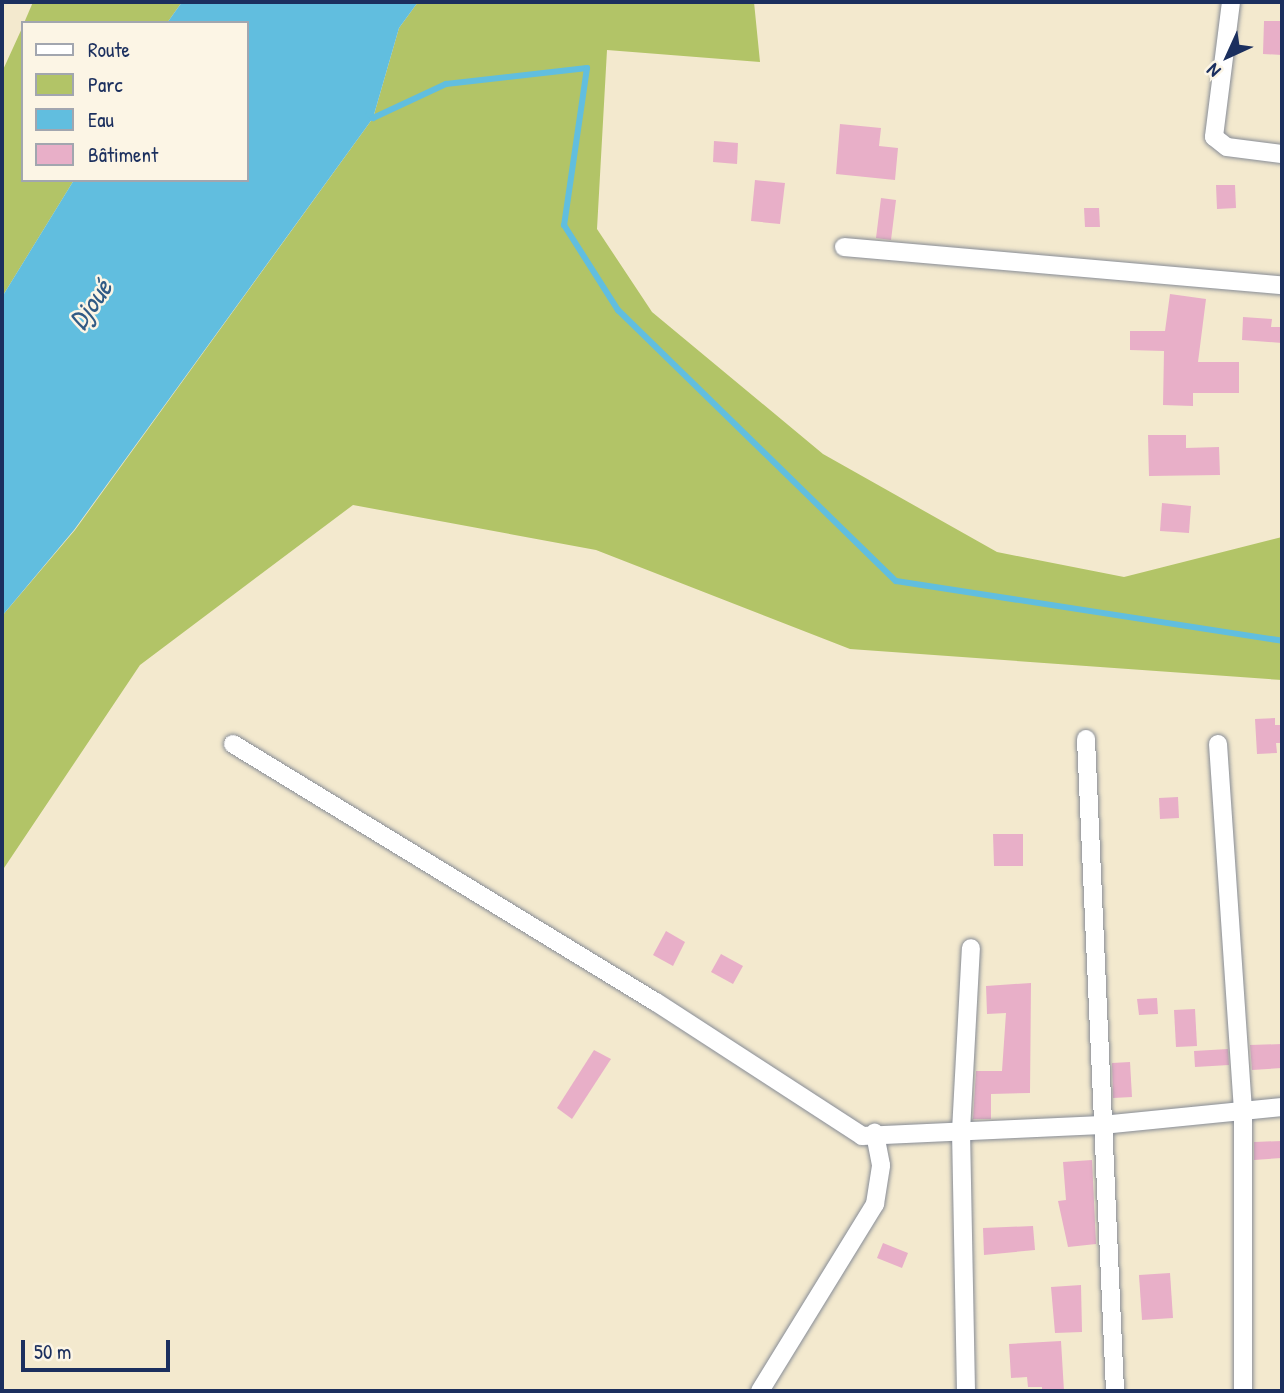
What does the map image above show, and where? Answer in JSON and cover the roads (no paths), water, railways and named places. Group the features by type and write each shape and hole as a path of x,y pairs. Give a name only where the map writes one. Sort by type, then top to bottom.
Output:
{"street":[{"path":"1231,2 1213,137 1227,147 1282,154"},
{"path":"844,247 1282,285"},
{"path":"1086,739 1115,1391"},
{"path":"233,744 656,1002 862,1136 875,1133 1102,1125 1282,1107"},
{"path":"1217,744 1243,1109 1243,1391"},
{"path":"966,1391 961,1131 971,948"},
{"path":"761,1391 875,1205 881,1165 875,1133"}],"water":[{"name":"Djoué","path":"182,2 418,2 399,28 373,118 74,530 2,616 2,297 73,182 248,182 248,21 168,21"}],"waterway":[{"path":"369,114 373,118 446,84 587,68 564,225 618,310 896,581 1282,641"}]}
